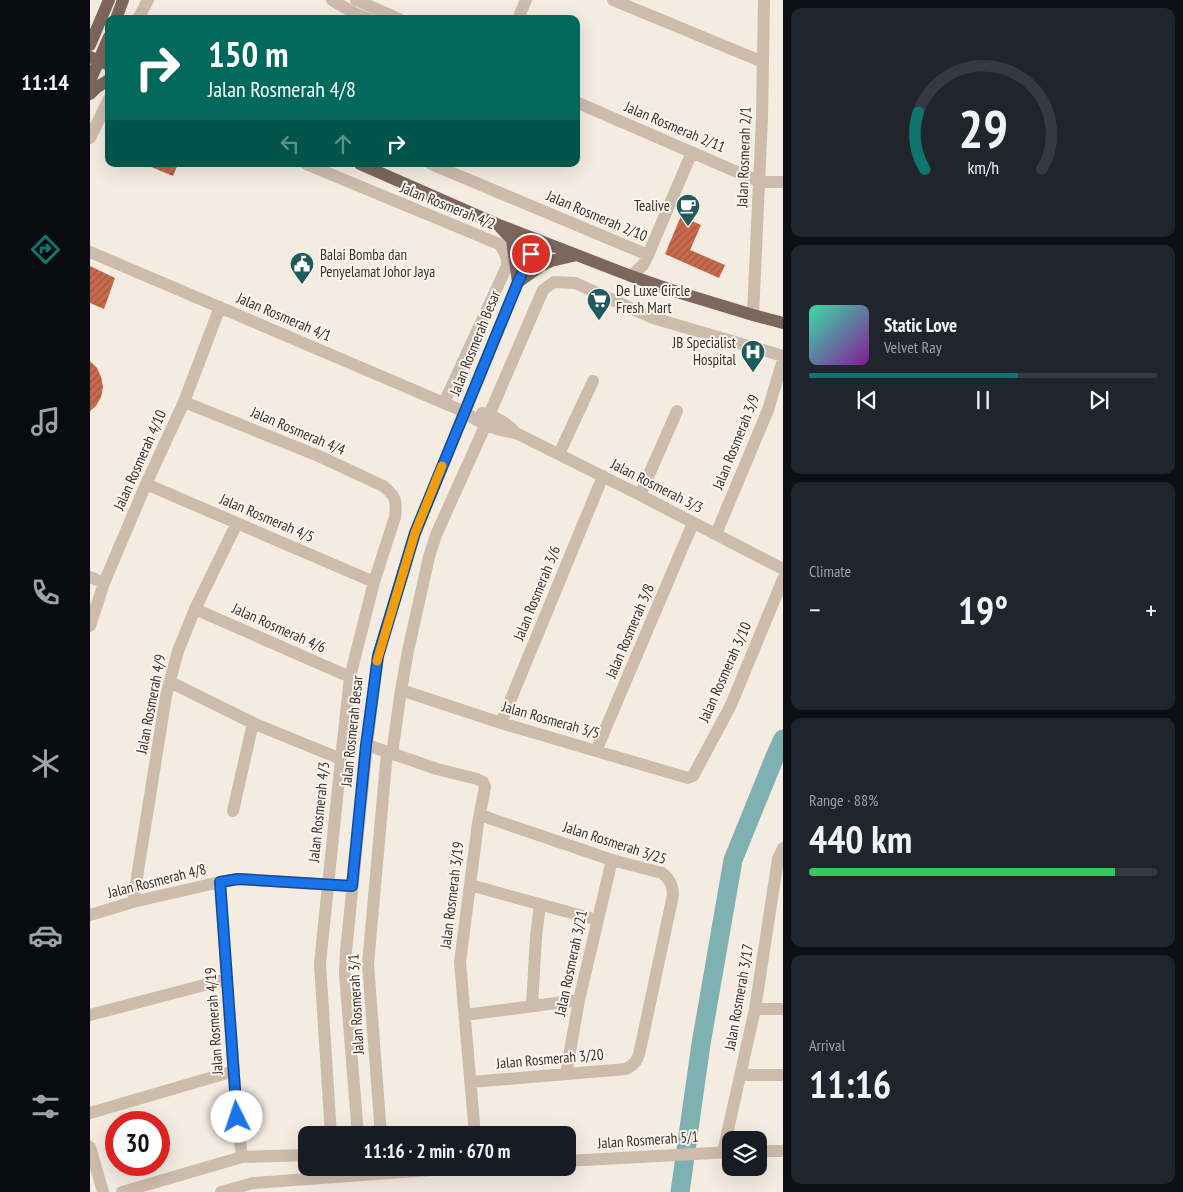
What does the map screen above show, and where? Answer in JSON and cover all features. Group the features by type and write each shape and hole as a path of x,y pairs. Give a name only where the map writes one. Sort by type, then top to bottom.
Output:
{"main road":[{"path":"105,44 90,42 109,0"},
{"path":"90,81 105,48"},
{"path":"90,94 105,82"},
{"path":"367,167 499,225 631,276 674,291 783,323"},
{"path":"499,225 512,240 518,282 546,263 577,254"}],"street":[{"path":"140,15 148,0"},
{"path":"332,0 354,10 377,12"},
{"path":"520,15 526,0"},
{"path":"613,0 763,62"},
{"name":"Jalan Rosmerah 2/1","path":"753,315 760,182 764,0"},
{"name":"Jalan Rosmerah 2/11","path":"580,104 760,182"},
{"path":"90,138 105,107"},
{"name":"Jalan Rosmerah 2/10","path":"438,167 648,255 692,152"},
{"name":"Jalan Rosmerah 4/2","path":"313,167 499,244 504,250 508,266 444,403"},
{"path":"760,182 783,182"},
{"name":"Jalan Rosmerah Besar","path":"357,1126 345,974 346,951 366,745 378,656 415,533 518,282 538,240"},
{"name":"Jalan Rosmerah 4/1","path":"90,252 465,412"},
{"path":"631,276 643,265 648,255"},
{"name":"Jalan Rosmerah 3/1","path":"380,1126 368,964 389,753 401,690 436,535 543,290 554,282 575,283 653,318 783,356"},
{"name":"Jalan Rosmerah 4/10","path":"90,626 104,583 146,484 184,402 220,307"},
{"name":"Jalan Rosmerah 3/9","path":"716,534 768,410 783,360"},
{"path":"558,454 592,381"},
{"name":"Jalan Rosmerah 4/4","path":"184,402 321,457 383,486 395,499"},
{"name":"Jalan Rosmerah 3/3","path":"465,412 478,412 487,419 508,424 516,433 640,494 783,569"},
{"path":"640,494 677,412"},
{"name":"Jalan Rosmerah 3/6","path":"501,723 603,476"},
{"name":"Jalan Rosmerah 4/5","path":"146,484 374,582"},
{"name":"Jalan Rosmerah 4/3","path":"330,1126 320,964 328,884 350,677 374,582 396,517 395,499"},
{"name":"Jalan Rosmerah 4/9","path":"134,902 166,696 178,651 195,609 237,523"},
{"name":"Jalan Rosmerah 3/8","path":"596,751 693,523"},
{"path":"90,577 104,583"},
{"name":"Jalan Rosmerah 3/10","path":"693,776 731,705 783,579"},
{"name":"Jalan Rosmerah 4/6","path":"195,609 350,677"},
{"path":"170,682 253,723 341,758"},
{"name":"Jalan Rosmerah 3/5","path":"401,690 501,723 596,751 688,778 693,776"},
{"path":"233,811 253,723"},
{"name":"Jalan Rosmerah 3/19","path":"366,745 437,769 477,779 483,782 485,788 478,823 460,962 475,1126"},
{"name":"Jalan Rosmerah 3/25","path":"480,815 612,860 662,873 671,882 673,895 639,1056 637,1062 632,1066"},
{"name":"Jalan Rosmerah 3/17","path":"731,1131 755,1009 778,859 783,848"},
{"name":"Jalan Rosmerah 3/21","path":"566,1074 579,1000 612,860"},
{"name":"Jalan Rosmerah 4/8","path":"90,915 134,902 238,879 352,886"},
{"name":"Jalan Rosmerah 4/19","path":"220,882 242,1157"},
{"path":"470,885 597,920"},
{"path":"532,1006 540,904"},
{"path":"90,1015 227,979"},
{"path":"465,1015 579,1000"},
{"path":"755,1009 783,1009"},
{"name":"Jalan Rosmerah 3/20","path":"471,1082 626,1069 632,1066"},
{"path":"90,1113 234,1071"},
{"path":"741,1075 783,1075"},
{"path":"90,1147 103,1192"},
{"path":"767,1151 783,1151"},
{"name":"Jalan Rosmerah 5/1","path":"576,1160 722,1152"},
{"path":"122,1192 242,1157 298,1155"},
{"path":"221,1192 330,1176"}],"building":[{"path":"151,167 177,167 173,176"},
{"path":"681,216 701,225 690,250 725,265 719,278 665,254"},
{"path":"90,266 115,278 104,309 90,303"},
{"path":"90,361 97,368 103,387 101,397 96,406 90,411"}],"waterway":[{"path":"680,1192 701,1044 733,860 783,739"}],"slow traffic":[{"path":"377,661 415,533 442,466"}],"place":[{"name":"Tealive","path":"688,227"},
{"name":"Balai Bomba dan Penyelamat Johor Jaya","path":"302,285"},
{"name":"De Luxe Circle Fresh Mart","path":"599,321"},
{"name":"JB Specialist Hospital","path":"753,373"}],"route":[{"path":"237,1117 220,882 238,879 352,886 366,745 378,656 415,533 531,254"}]}
